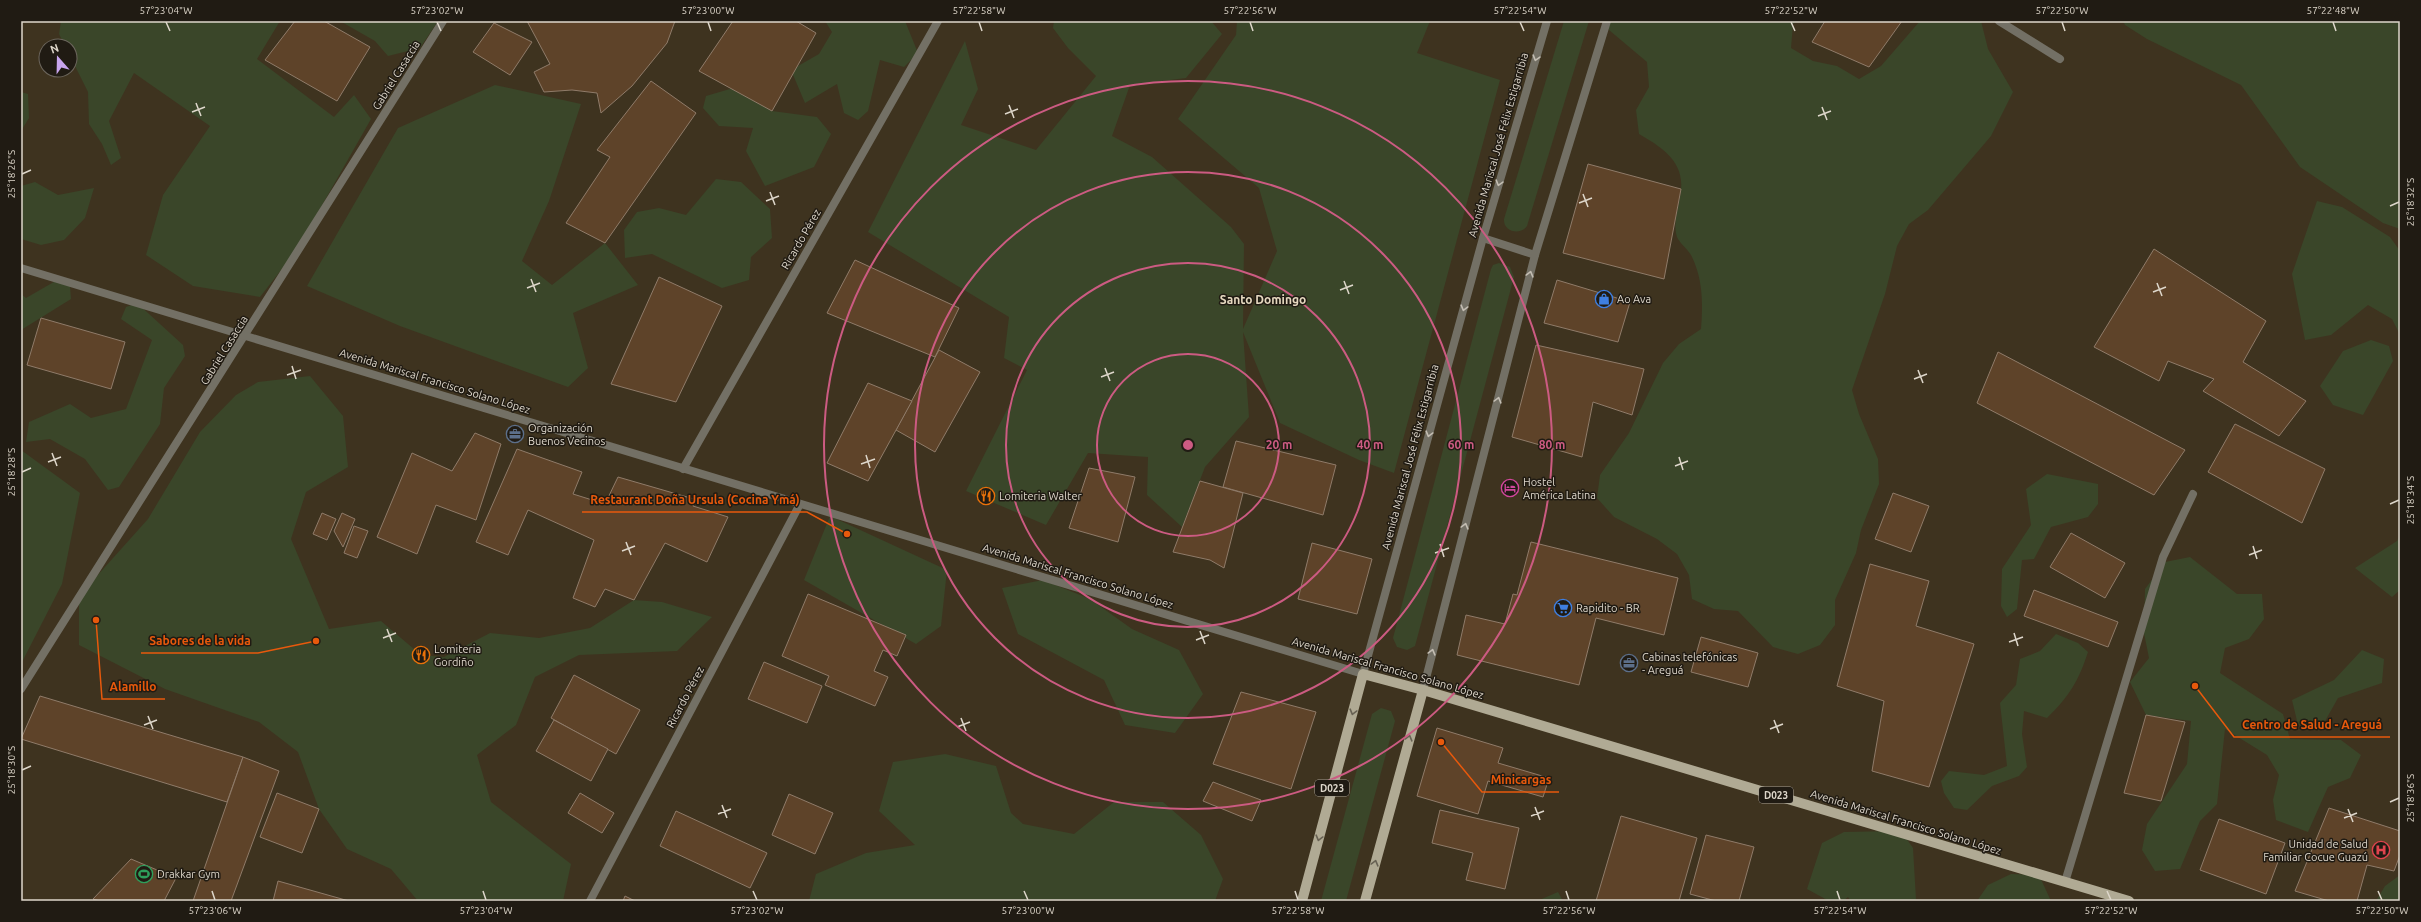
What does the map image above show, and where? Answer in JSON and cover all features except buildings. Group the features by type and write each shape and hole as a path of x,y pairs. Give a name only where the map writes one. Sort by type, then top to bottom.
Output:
{"main road":[{"name":"Avenida Mariscal Francisco Solano López","path":"1363,674 1422,690 2129,901"},
{"name":"Avenida Mariscal José Félix Estigarribia","path":"1302,901 1363,674"},
{"path":"1365,901 1422,690"}],"street":[{"name":"Gabriel Casaccia","path":"21,689 246,336 443,21"},
{"name":"Ricardo Pérez","path":"684,468 938,21"},
{"name":"Avenida Mariscal José Félix Estigarribia","path":"1363,674 1483,238 1547,21"},
{"path":"1422,690 1535,255 1607,21"},
{"path":"1999,21 2060,59"},
{"path":"1483,238 1535,255"},
{"name":"Avenida Mariscal Francisco Solano López","path":"21,268 1363,674"},
{"path":"2065,882 2163,557 2194,494"},
{"name":"Ricardo Pérez","path":"590,901 800,504"}],"green space":[{"path":"61,21 280,21 257,59 334,117 354,95 371,119 296,251 260,297 193,286 146,255 163,195 210,126 134,73 109,121 121,158 111,165 102,144 89,124 88,92 78,72 78,38 61,38 59,34"},
{"path":"340,21 438,21 420,48 388,56 375,41"},
{"path":"825,21 905,21 918,53 904,67 880,60 868,111 858,120 844,113 837,84 805,103 791,70 819,54 832,32"},
{"path":"1054,21 1211,21 1222,34 1186,78 1130,85 1112,136 1152,157 1231,227 1244,244 1243,329 1277,251 1259,188 1178,119 1236,35 1237,21 1430,21 1417,53 1500,80 1394,473 1359,460 1280,423 1243,332 1249,417 1205,467 1182,527 1147,495 1148,457 1088,453 1046,525 966,491 1027,370 1004,358 1009,317 868,232 965,41 978,89 961,125 1036,150 1096,76 1068,48 1053,28"},
{"path":"1564,21 1589,21 1527,226 1516,232 1509,230 1506,227 1504,219"},
{"path":"1606,21 1796,21 1793,24 1791,48 1813,61 1837,66 1859,79 1881,66 1920,21 1981,21 1988,49 2013,92 1991,136 1928,210 1909,224 1897,246 1885,294 1852,390 1859,414 1878,459 1879,484 1861,530 1856,553 1835,600 1835,625 1820,645 1798,654 1773,647 1738,611 1714,609 1692,599 1689,575 1677,554 1657,539 1614,517 1597,498 1600,475 1629,433 1663,363 1679,344 1701,329 1702,310 1700,283 1696,266 1691,254 1678,240 1675,225 1681,189 1679,170 1675,162 1662,149 1639,134 1636,110 1649,87 1647,62 1609,30"},
{"path":"2123,21 2400,21 2400,229 2383,223 2300,167 2241,85 2147,39 2125,25"},
{"path":"495,85 581,104 549,201 522,261 552,285 605,243 638,285 573,313 588,368 568,387 400,326 307,286 398,128"},
{"path":"740,86 772,111 817,117 831,134 814,167 765,186 746,151 753,128 719,126 703,108 706,96"},
{"path":"21,92 28,94 29,118 21,131"},
{"path":"716,179 741,182 770,209 772,238 751,257 749,280 722,288 652,254 625,258 624,230 637,212 659,208 686,215"},
{"path":"35,182 58,195 94,188 85,218 64,240 41,245 21,239 21,186"},
{"path":"2317,201 2342,207 2390,237 2400,251 2400,335 2392,319 2368,305 2331,335 2305,340 2292,274"},
{"path":"1499,263 1510,267 1514,277 1415,646 1407,650 1397,647 1393,638 1491,269 1493,265"},
{"path":"59,279 70,286 71,299 21,330 21,294 26,298"},
{"path":"137,303 183,345 185,356 164,388 160,424 119,487 108,490 85,459 50,439 26,442 29,422 70,404 91,418 126,409 152,340 121,319 126,307"},
{"path":"2371,340 2389,346 2393,361 2363,415 2333,405 2320,386 2343,351"},
{"path":"310,376 343,416 348,467 306,492 291,539 329,629 381,621 421,655 444,657 490,633 539,638 590,628 634,600 662,602 712,617 677,651 579,655 535,677 516,725 477,755 491,802 571,864 563,901 418,901 391,869 347,849 319,809 298,752 259,722 165,689 79,645 79,596 148,519 200,432 236,395 258,382"},
{"path":"21,450 80,493 62,584 21,664"},
{"path":"2047,474 2098,484 2098,504 2088,517 2051,527 2034,559 2022,560 2017,609 2007,617 2001,606 2002,569 2031,525 2026,489"},
{"path":"830,516 947,570 941,626 916,644 804,580"},
{"path":"2400,535 2400,590 2392,597 2355,568 2397,541"},
{"path":"2190,557 2237,594 2262,594 2264,619 2249,639 2225,648 2220,673 2283,714 2290,739 2341,740 2361,755 2350,778 2328,787 2308,832 2276,820 2273,800 2279,775 2267,755 2225,729 2217,804 2200,821 2180,869 2155,871 2142,850 2147,824 2187,764 2191,721 2146,715 2130,682 2149,658 2144,633 2145,589 2165,562"},
{"path":"1043,580 1090,599 1132,629 1179,650 1203,694 1175,733 1125,725 1104,680 1018,634 1002,588"},
{"path":"2056,634 2078,643 2088,652 2077,680 2061,703 2047,718 2024,711 2022,734 2027,767 2019,776 1992,786 1967,810 1954,808 1944,793 1941,781 1949,771 1984,775 2007,766 2000,703 2016,685 2020,659 2040,651"},
{"path":"2362,650 2384,659 2382,683 2338,698 2320,730 2298,725 2292,700 2334,680"},
{"path":"1381,708 1391,711 1395,721 1346,901 1321,901 1372,714"},
{"path":"945,754 996,766 1011,813 1023,824 1074,834 1114,802 1163,802 1201,835 1223,879 1215,901 809,901 816,874 866,853 915,845 879,811 893,762"},
{"path":"1896,831 1906,838 1913,848 1916,899 1912,901 1851,901 1848,897 1843,901 1829,901 1807,889 1822,843 1844,832"},
{"path":"2011,874 2039,875 2051,901 1977,901 1988,885"},
{"path":"2400,875 2400,901 2376,901 2385,886"},
{"path":"1558,892 1563,901 1537,901"}],"place":[{"name":"Ao Ava","path":"1604,299"},
{"name":"Organización Buenos Vecinos","path":"515,434"},
{"name":"Hostel América Latina","path":"1510,488"},
{"name":"Lomiteria Walter","path":"986,496"},
{"name":"Restaurant Doña Ursula (Cocina Ymá)","path":"847,534"},
{"name":"Rapidito - BR","path":"1563,608"},
{"name":"Alamillo","path":"96,620"},
{"name":"Sabores de la vida","path":"316,641"},
{"name":"Lomiteria Gordiño","path":"421,655"},
{"name":"Cabinas telefónicas - Areguá","path":"1629,663"},
{"name":"Centro de Salud - Areguá","path":"2195,686"},
{"name":"Minicargas","path":"1441,742"},
{"name":"Unidad de Salud Familiar Cocue Guazú","path":"2381,850"},
{"name":"Drakkar Gym","path":"144,874"}],"district":[{"name":"Santo Domingo","path":"1263,299"}]}
